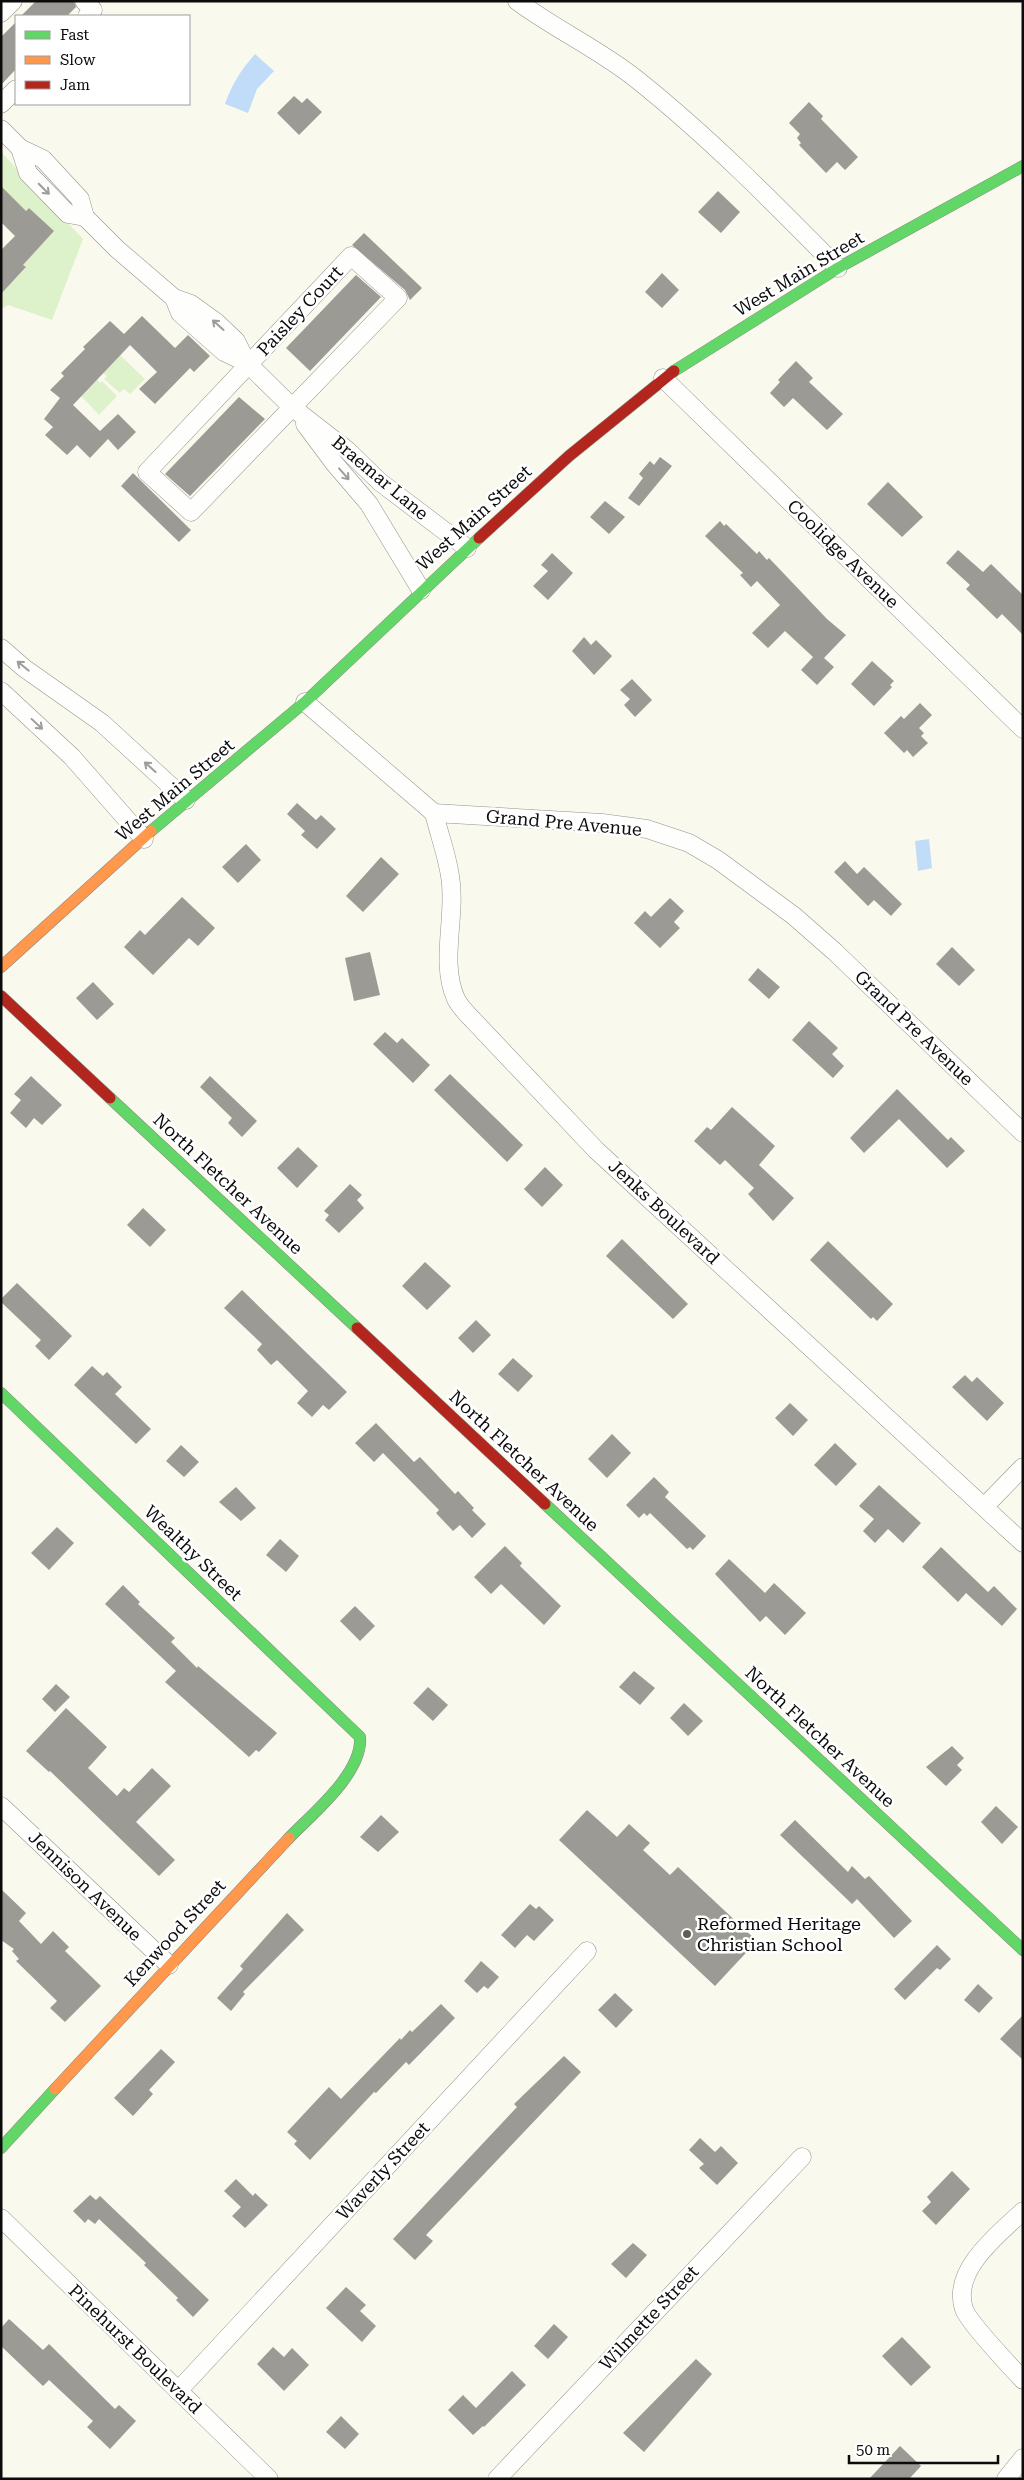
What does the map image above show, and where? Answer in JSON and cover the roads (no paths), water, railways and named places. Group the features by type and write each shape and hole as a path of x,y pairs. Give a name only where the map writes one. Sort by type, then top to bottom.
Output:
{"street":[{"path":"1,13 13,1"},
{"path":"517,1 594,50 641,83 712,143 838,268"},
{"path":"1,104 15,90"},
{"name":"Braemar Lane","path":"1,129 20,148 43,159 80,199 85,217 118,249 174,298 191,304 216,322 236,341 248,364 293,408 347,450 380,482 467,548"},
{"name":"West Main Street","path":"1,967 186,800 242,757 305,702 421,590 569,456 663,378 838,268 1023,166"},
{"name":"Paisley Court","path":"351,256 398,298 191,512 147,472 248,364 351,256"},
{"name":"Coolidge Avenue","path":"663,378 1023,729"},
{"name":"Braemar Lane","path":"293,408 334,463 369,504 421,590"},
{"path":"1,648 24,668 102,723 186,800"},
{"path":"1,691 72,756 144,839"},
{"path":"305,702 434,813"},
{"name":"Grand Pre Avenue","path":"434,813 602,823 648,829 689,844 743,877 794,916 1023,1133"},
{"name":"Jenks Boulevard","path":"434,813 451,877 452,906 448,962 453,989 462,1007 596,1150 1023,1543"},
{"name":"North Fletcher Avenue","path":"1,996 1023,1950"},
{"name":"Wealthy Street","path":"1,1393 360,1737"},
{"path":"984,1508 1023,1467"},
{"name":"Kenwood Street","path":"1,2148 169,1965 338,1786 358,1758 362,1747 360,1737"},
{"name":"Jennison Avenue","path":"1,1806 169,1965"},
{"name":"Waverly Street","path":"178,2391 587,1951"},
{"name":"Wilmette Street","path":"497,2479 802,2158"},
{"path":"1023,2211 973,2263 966,2277 963,2302 968,2317 1023,2380"},
{"name":"Pinehurst Boulevard","path":"1,2218 269,2479"},
{"path":"1006,2479 1023,2458"}],"water":[{"path":"255,54 274,71 257,89 248,113 225,104 237,78"},
{"path":"929,839 932,868 918,871 915,841"}],"place":[{"name":"Reformed Heritage Christian School","path":"687,1934"}]}
